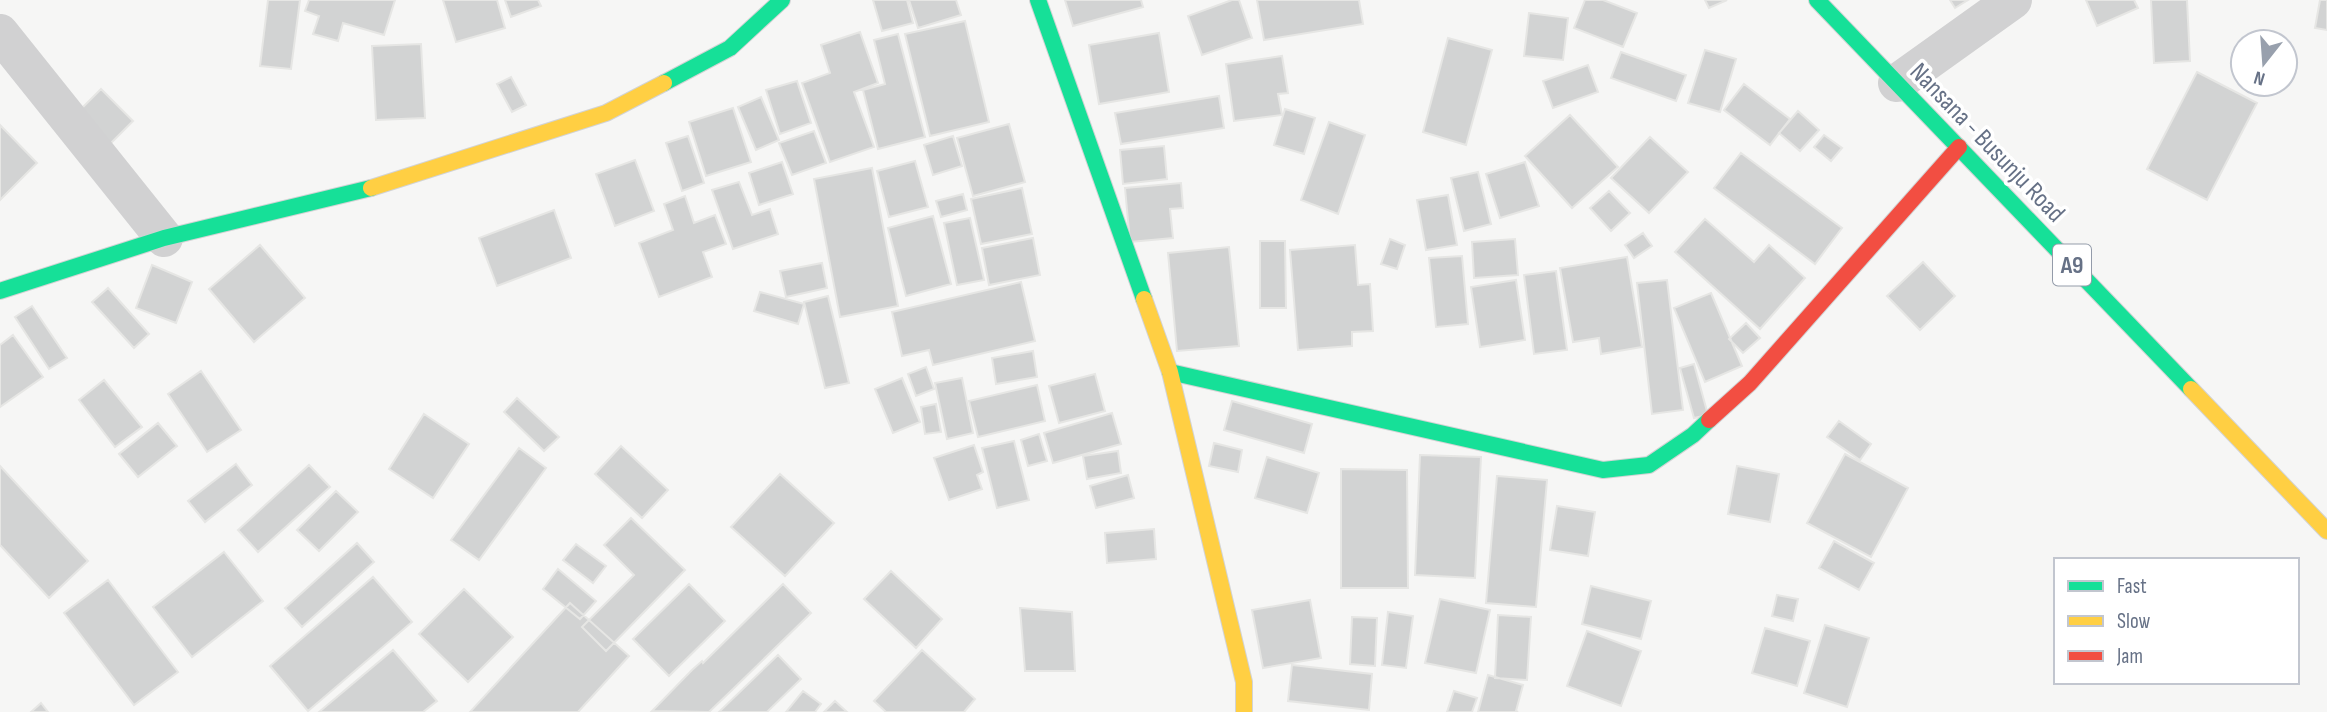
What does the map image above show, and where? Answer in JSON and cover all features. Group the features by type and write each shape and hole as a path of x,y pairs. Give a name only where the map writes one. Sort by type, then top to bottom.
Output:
{"street":[{"path":"0,291 164,238 381,186 606,113 730,48 782,0"},
{"path":"1038,0 1170,372 1244,682 1244,712"},
{"name":"Nansana - Busunju Road","path":"1817,0 2327,531"},
{"path":"1896,83 2013,0"},
{"path":"0,33 164,238"},
{"path":"1170,372 1603,470 1649,466 1693,435 1750,383 1959,147"}],"building":[{"path":"268,0 300,0 291,69 260,66"},
{"path":"309,0 395,0 384,35 343,23 338,41 313,34 319,16 305,11"},
{"path":"443,0 497,0 505,28 456,42"},
{"path":"505,0 538,0 541,6 511,17"},
{"path":"873,0 907,0 913,23 882,31"},
{"path":"909,0 956,0 961,15 918,28"},
{"path":"1065,0 1141,0 1143,7 1073,26"},
{"path":"1239,0 1252,38 1202,55 1188,16"},
{"path":"1257,0 1359,0 1363,24 1264,40"},
{"path":"1585,0 1603,0 1637,13 1623,47 1574,28"},
{"path":"1705,0 1727,0 1709,8"},
{"path":"1950,0 1968,0 1955,8"},
{"path":"2086,0 2134,0 2138,8 2097,26"},
{"path":"2151,0 2187,0 2190,61 2154,63"},
{"path":"2320,0 2327,0 2327,30 2315,28"},
{"path":"1529,13 1568,18 1563,60 1524,56"},
{"path":"965,21 989,122 930,136 905,34"},
{"path":"860,32 878,83 854,92 874,147 830,162 802,83 830,73 821,45"},
{"path":"1159,33 1169,92 1099,104 1089,45"},
{"path":"898,34 925,137 878,149 863,90 885,84 874,40"},
{"path":"1448,38 1492,50 1466,145 1423,132"},
{"path":"421,44 425,118 376,120 372,46"},
{"path":"1705,50 1736,59 1720,112 1688,103"},
{"path":"1621,52 1686,75 1676,101 1611,78"},
{"path":"1282,56 1288,93 1278,94 1282,115 1234,121 1226,64"},
{"path":"1588,65 1598,92 1553,108 1543,81"},
{"path":"2197,72 2229,89 2229,98 2247,98 2257,103 2207,200 2147,169"},
{"path":"511,77 526,105 512,112 497,84"},
{"path":"797,81 811,123 780,134 766,90"},
{"path":"1744,84 1790,119 1770,145 1724,110"},
{"path":"101,89 133,121 99,155 66,124"},
{"path":"1219,96 1224,128 1121,144 1115,113"},
{"path":"761,97 779,140 756,150 738,107"},
{"path":"733,108 751,162 706,176 689,122"},
{"path":"1285,109 1315,118 1304,154 1274,145"},
{"path":"1798,111 1819,130 1800,151 1779,133"},
{"path":"1570,115 1618,167 1572,208 1525,156"},
{"path":"1329,122 1365,135 1338,214 1301,200"},
{"path":"1009,124 1025,182 973,196 957,138"},
{"path":"0,125 37,163 0,200"},
{"path":"814,131 826,163 792,175 779,143"},
{"path":"1824,135 1842,148 1831,161 1814,147"},
{"path":"688,136 704,183 682,191 666,143"},
{"path":"953,136 962,166 933,175 924,145"},
{"path":"1650,137 1688,172 1649,213 1611,178"},
{"path":"1164,146 1167,179 1123,184 1120,150"},
{"path":"1741,153 1842,228 1815,264 1714,188"},
{"path":"635,160 654,211 615,226 596,174"},
{"path":"915,161 928,207 889,217 877,171"},
{"path":"782,162 793,194 759,205 749,173"},
{"path":"1525,162 1539,206 1500,218 1486,174"},
{"path":"872,168 898,306 840,317 814,179"},
{"path":"1478,172 1491,224 1464,231 1451,178"},
{"path":"739,182 752,215 770,209 778,234 733,249 712,190"},
{"path":"1181,183 1183,208 1170,209 1173,238 1130,242 1125,188"},
{"path":"1022,188 1032,234 981,244 971,199"},
{"path":"1609,191 1630,213 1611,231 1590,208"},
{"path":"963,194 967,210 941,217 936,201"},
{"path":"1448,195 1457,245 1426,250 1417,200"},
{"path":"685,196 694,223 715,215 726,244 703,252 712,277 659,297 639,243 673,230 664,204"},
{"path":"554,210 571,258 497,286 479,238"},
{"path":"933,216 951,284 906,296 888,228"},
{"path":"970,218 984,280 957,285 944,223"},
{"path":"1705,219 1754,262 1769,245 1805,278 1760,329 1675,252"},
{"path":"1643,233 1652,246 1634,258 1625,245"},
{"path":"1033,238 1040,275 989,285 982,248"},
{"path":"1390,239 1405,245 1397,269 1381,264"},
{"path":"1515,239 1518,275 1474,278 1472,242"},
{"path":"1260,241 1285,241 1286,308 1260,308"},
{"path":"260,245 305,298 254,342 209,289"},
{"path":"1355,245 1358,285 1370,284 1373,331 1352,332 1352,346 1298,350 1290,250"},
{"path":"1229,247 1239,346 1177,351 1168,253"},
{"path":"1462,256 1468,324 1436,327 1429,258"},
{"path":"1627,257 1642,347 1601,354 1599,338 1573,342 1560,268"},
{"path":"1923,262 1955,296 1920,330 1887,296"},
{"path":"822,263 827,288 786,297 780,271"},
{"path":"152,265 192,282 176,323 136,308"},
{"path":"1556,271 1567,350 1534,354 1524,275"},
{"path":"1516,280 1525,340 1480,347 1471,287"},
{"path":"1667,280 1683,410 1652,414 1637,283"},
{"path":"1021,282 1035,341 933,365 929,350 902,356 892,312"},
{"path":"108,288 149,334 134,348 92,302"},
{"path":"760,292 804,304 798,324 754,311"},
{"path":"1711,293 1742,366 1705,382 1674,308"},
{"path":"828,296 849,383 825,388 804,302"},
{"path":"32,306 67,358 49,369 15,317"},
{"path":"1746,323 1760,338 1743,353 1729,339"},
{"path":"13,335 43,377 0,407 0,345"},
{"path":"1033,351 1037,377 996,384 992,358"},
{"path":"1694,364 1708,415 1694,418 1680,368"},
{"path":"926,367 934,389 916,396 908,374"},
{"path":"201,371 241,430 207,452 168,394"},
{"path":"1095,374 1105,411 1059,423 1049,386"},
{"path":"902,378 920,422 893,433 875,389"},
{"path":"962,378 973,433 947,439 935,383"},
{"path":"104,380 142,427 115,447 79,400"},
{"path":"1037,385 1045,421 978,437 969,401"},
{"path":"517,398 559,437 544,451 504,412"},
{"path":"1232,401 1312,424 1304,453 1224,430"},
{"path":"936,404 941,432 925,434 921,407"},
{"path":"1112,413 1121,444 1053,463 1044,433"},
{"path":"424,414 469,444 433,498 389,469"},
{"path":"1839,421 1871,444 1860,460 1827,437"},
{"path":"158,423 177,446 138,477 119,454"},
{"path":"1039,434 1047,461 1028,466 1021,440"},
{"path":"1014,441 1029,500 997,508 982,448"},
{"path":"1214,443 1242,450 1238,472 1209,466"},
{"path":"974,445 983,472 977,475 982,489 949,500 934,458"},
{"path":"621,446 668,490 642,518 595,474"},
{"path":"519,448 546,468 479,560 451,540"},
{"path":"1118,451 1121,473 1087,479 1083,456"},
{"path":"1845,454 1908,488 1871,557 1807,523"},
{"path":"1420,455 1481,457 1475,578 1415,575"},
{"path":"1267,457 1319,473 1307,513 1255,498"},
{"path":"236,464 252,485 205,522 188,501"},
{"path":"309,465 330,487 258,552 238,530"},
{"path":"0,466 88,561 49,598 0,545"},
{"path":"1737,466 1779,474 1770,522 1728,514"},
{"path":"1341,469 1407,470 1408,588 1341,588"},
{"path":"780,474 834,523 785,576 731,527"},
{"path":"1128,475 1134,498 1096,508 1090,486"},
{"path":"1497,476 1547,480 1536,607 1486,603"},
{"path":"336,491 358,512 319,551 297,530"},
{"path":"1557,506 1595,512 1588,556 1550,550"},
{"path":"631,518 685,570 606,651 582,627 634,575 604,545"},
{"path":"1154,529 1156,559 1107,563 1105,533"},
{"path":"1834,541 1874,563 1859,590 1819,568"},
{"path":"357,543 374,562 302,627 285,608"},
{"path":"576,544 606,566 593,583 563,560"},
{"path":"224,552 263,601 192,657 153,607"},
{"path":"558,569 596,601 580,619 543,589"},
{"path":"891,571 942,619 916,648 864,599"},
{"path":"373,577 412,622 308,711 270,666"},
{"path":"108,580 178,672 134,705 64,613"},
{"path":"689,584 725,621 669,676 633,639"},
{"path":"783,584 811,613 732,690 709,712 652,711 692,670 702,661 703,663"},
{"path":"1591,586 1651,601 1641,639 1582,624"},
{"path":"464,589 513,637 468,682 419,634"},
{"path":"1777,595 1798,599 1793,621 1772,616"},
{"path":"1440,599 1490,610 1476,673 1425,663"},
{"path":"1310,600 1321,658 1263,668 1252,610"},
{"path":"570,603 629,656 578,712 470,712"},
{"path":"1020,608 1072,612 1075,671 1025,671"},
{"path":"1388,612 1413,616 1406,668 1382,665"},
{"path":"1498,615 1531,617 1527,680 1495,678"},
{"path":"1352,617 1377,618 1375,666 1350,664"},
{"path":"1825,625 1869,638 1847,707 1804,693"},
{"path":"1765,628 1810,641 1797,686 1752,673"},
{"path":"1587,631 1641,651 1621,706 1567,686"},
{"path":"393,650 437,701 423,712 319,712"},
{"path":"922,650 975,699 964,712 886,712 874,701"},
{"path":"778,655 801,679 767,712 719,712"},
{"path":"1292,665 1372,674 1369,710 1288,701"},
{"path":"1488,675 1523,685 1516,711 1518,712 1478,712"},
{"path":"803,691 821,704 815,712 786,712"},
{"path":"1454,691 1477,698 1472,712 1447,712"},
{"path":"835,701 847,712 824,712"},
{"path":"41,703 48,712 31,712"}],"traffic: fast":[{"path":"664,83 730,48 782,0"},
{"path":"1038,0 1144,299"},
{"path":"1817,0 2191,389"},
{"path":"0,291 164,238 371,188"},
{"path":"1170,372 1603,470 1649,465 1693,435 1709,420"}],"traffic: slow":[{"path":"371,188 606,113 664,83"},
{"path":"1144,299 1170,372 1244,682 1244,712"},
{"path":"2191,389 2327,531"}],"traffic: jam":[{"path":"1709,420 1750,383 1959,147"}]}
